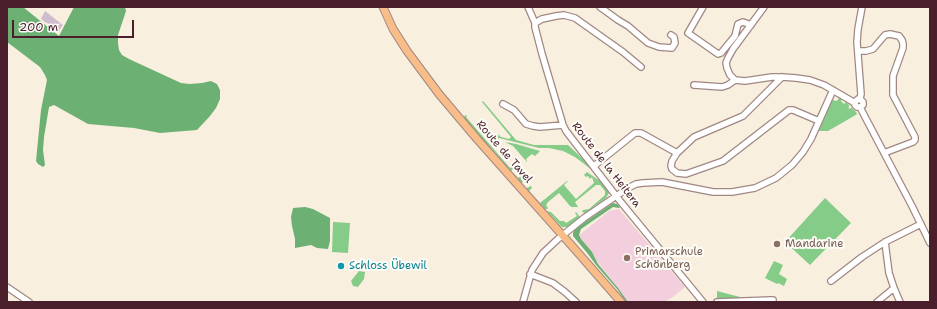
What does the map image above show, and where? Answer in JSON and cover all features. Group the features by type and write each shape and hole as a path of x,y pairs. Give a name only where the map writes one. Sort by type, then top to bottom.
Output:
{"main road":[{"name":"Route de Tavel","path":"383,7 393,29 415,63 439,94 621,302"}],"street":[{"name":"Route de la Heitera","path":"528,7 535,23 542,54 563,125 575,144 703,302"},
{"path":"600,7 648,42 659,47 672,48 675,42 674,37 671,35"},
{"path":"703,7 688,33 718,54 721,53 736,36 738,24 743,22 751,25"},
{"path":"735,80 728,71 726,62 733,49 764,7"},
{"path":"857,101 861,94 858,29 862,7"},
{"path":"535,23 542,19 556,16 564,15 575,18 623,52 641,67"},
{"path":"858,51 866,51 873,48 885,35 890,34 899,36 902,40 903,48 893,76 893,95 915,140 884,153"},
{"path":"782,77 743,116 694,137 677,153 672,161 672,169 686,174 722,161 789,110 793,110 819,121"},
{"path":"694,85 722,87 735,80 745,81 782,77 796,78 810,80 857,101 862,101 863,104 860,108 929,240"},
{"path":"523,302 530,274 543,253 562,235 584,218 616,195 636,184 652,182 675,184 719,192 732,192 755,188 776,178 792,165 811,139 833,90"},
{"path":"503,104 514,110 526,124 540,127 563,125"},
{"path":"594,166 635,133 641,133 677,153"},
{"path":"831,282 862,257 884,242 921,224"},
{"path":"884,242 889,273 900,302"},
{"path":"530,274 554,283 576,302"},
{"path":"7,287 29,302"},
{"path":"877,302 894,288"},
{"path":"717,302 774,300"}],"shaded area":[{"path":"45,11 63,25 58,32 41,19"},
{"name":"Primarschule Schönberg","path":"619,209 685,287 664,302 627,302 611,279 577,237 609,211"}],"green space":[{"path":"7,7 23,7 59,36 74,7 125,7 126,11 118,35 119,50 122,55 181,83 190,84 211,81 217,84 220,90 220,99 216,108 197,130 160,133 134,128 88,124 54,105 49,107 44,137 43,150 45,165 43,167 36,161 41,110 47,80 40,67 7,42"},
{"path":"839,98 844,104 846,102 850,106 848,107 850,109 851,107 857,114 828,131 819,131 832,100 837,101"},
{"path":"483,101 516,140 534,145 568,145 584,160 586,159 596,173 575,157 563,151 549,148 539,148 499,138 496,141 495,140 498,137 498,134 501,137 509,139 511,137 482,102"},
{"path":"466,115 466,117 510,168 512,166 514,168 511,171 518,178 521,176 525,180 521,183 463,117"},
{"path":"505,142 540,151 535,156 532,154 526,159 527,162 513,146"},
{"path":"587,172 600,180 609,193 606,198 585,213 582,212 583,210 589,209 605,195 605,191 600,185 596,185 575,202 578,207 570,206 559,193 548,202 546,205 548,208 545,209 527,190 527,188 531,186 532,188 529,191 540,203 568,181 564,185 576,199 594,183 592,177 590,179 588,176 586,177 584,175"},
{"path":"825,198 851,223 810,265 785,242"},
{"path":"613,203 620,207 613,207 581,229 579,235 592,252 598,264 628,302 626,302 573,236 575,229"},
{"path":"305,207 313,209 330,218 330,241 328,249 317,248 311,245 295,248 291,217 293,208"},
{"path":"547,211 551,212 560,221 564,221 566,223 577,216 575,213 576,212 580,217 567,227 562,227"},
{"path":"333,222 350,223 348,253 332,252"},
{"path":"774,261 783,265 779,274 787,279 784,286 765,278"},
{"path":"359,271 365,272 364,279 358,287 353,286 351,281"},
{"path":"717,291 740,297 740,298 717,298"}],"place":[{"name":"Mandarine","path":"777,244"},
{"name":"Primarschule Schönberg","path":"627,258"},
{"name":"Schloss Übewil","path":"341,266"}]}
